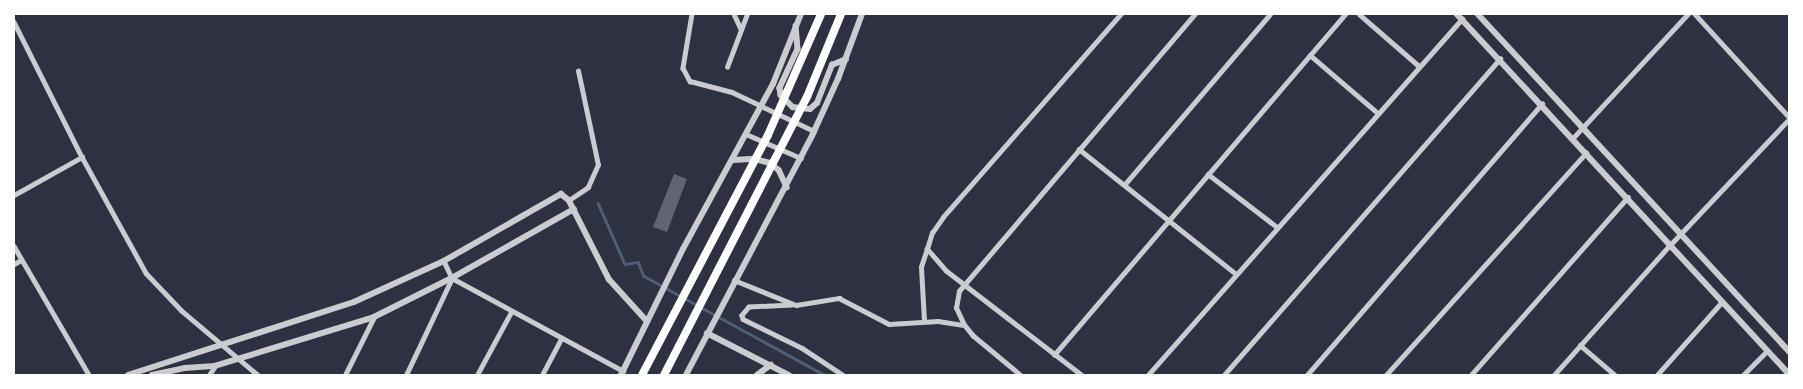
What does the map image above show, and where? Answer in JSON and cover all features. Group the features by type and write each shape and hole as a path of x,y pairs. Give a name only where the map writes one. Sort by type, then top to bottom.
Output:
{"main road":[{"path":"642,375 768,135 821,14"},
{"path":"664,375 808,97 841,14"}],"street":[{"path":"692,14 683,68 687,79 696,84 732,92 814,131"},
{"path":"734,14 741,29"},
{"path":"727,67 748,14"},
{"path":"444,261 452,278 622,373 678,259 762,105 801,14"},
{"path":"686,375 734,280 801,158 846,59 862,14"},
{"path":"924,321 921,266 932,232 943,217 1121,14"},
{"path":"1020,375 973,336 964,326 955,302 962,284 1195,14"},
{"path":"1125,184 1270,14"},
{"path":"1054,355 1345,14"},
{"path":"1359,14 1419,66"},
{"path":"1457,14 1501,58 1628,197 1721,303 1789,374"},
{"path":"1478,14 1789,351"},
{"path":"1573,138 1688,14"},
{"path":"1554,375 1670,244 1682,234 1789,118 1695,14"},
{"path":"1148,375 1462,19"},
{"path":"14,22 82,157 146,273 169,300 219,344 238,356 258,375"},
{"path":"796,26 798,49 780,88 781,95 793,107 810,109 816,103 832,65 846,59"},
{"path":"1310,54 1378,113"},
{"path":"1224,375 1501,58"},
{"path":"569,200 588,187 598,165 578,71"},
{"path":"1307,375 1542,104"},
{"path":"746,134 801,158"},
{"path":"1079,149 1236,274"},
{"path":"1386,375 1586,153"},
{"path":"14,195 82,157"},
{"path":"733,160 755,159 770,163 779,170 786,186"},
{"path":"1208,174 1277,227"},
{"path":"128,375 219,344 354,302 444,261 561,194 569,200 609,279 647,321"},
{"path":"1471,375 1628,197"},
{"path":"152,375 185,368 215,366 238,356 374,317 452,278 574,209"},
{"path":"14,246 89,375"},
{"path":"927,249 940,266 1081,375"},
{"path":"14,264 21,260"},
{"path":"406,375 452,278"},
{"path":"734,280 796,305"},
{"path":"843,375 802,348 743,319 742,315 749,307 796,305 839,298 889,324 924,321 964,326"},
{"path":"1656,375 1721,303"},
{"path":"477,375 511,312"},
{"path":"345,375 374,317"},
{"path":"707,333 789,375"},
{"path":"542,375 561,339"},
{"path":"1580,345 1615,375"},
{"path":"1743,375 1766,351"},
{"path":"758,375 771,365"},
{"path":"209,375 215,366"},
{"path":"1070,375 1075,370"}],"building":[{"path":"674,174 687,179 667,232 653,227"}],"waterway":[{"path":"598,203 625,264 638,262 644,276 825,375"}]}
